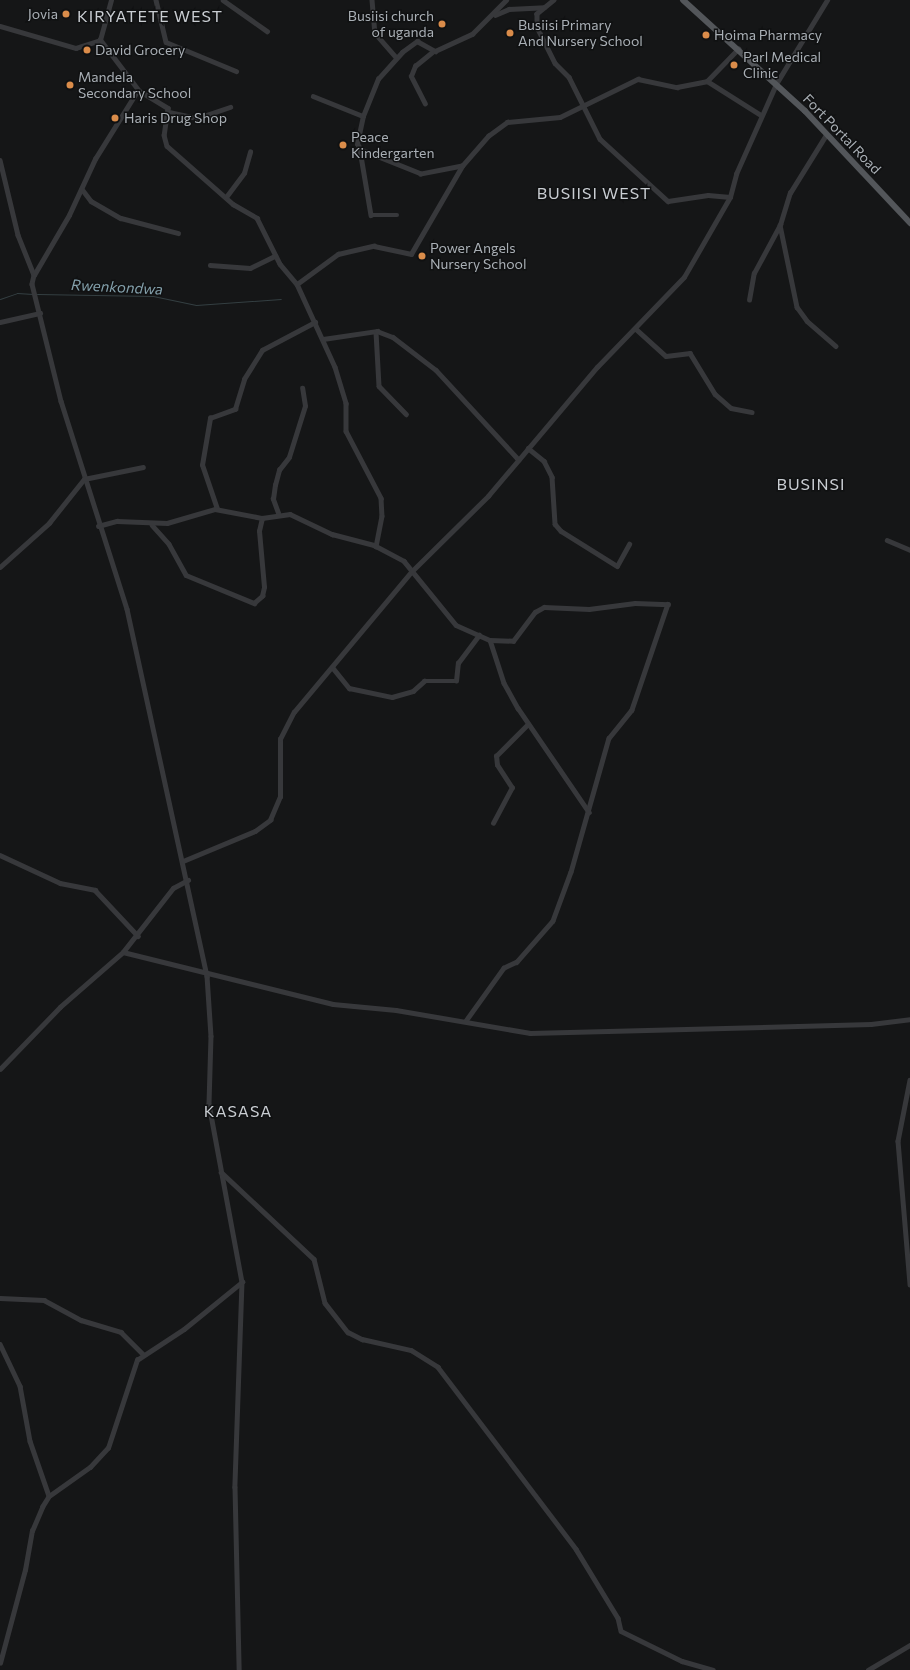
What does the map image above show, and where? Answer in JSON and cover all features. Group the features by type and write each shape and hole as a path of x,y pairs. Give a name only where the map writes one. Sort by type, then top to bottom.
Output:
{"main road":[{"name":"Fort Portal Road","path":"683,0 776,84 909,218"}],"street":[{"path":"100,40 111,0"},
{"path":"156,0 166,42 236,71"},
{"path":"223,0 267,31"},
{"path":"372,0 375,33 396,57"},
{"path":"425,104 411,76 415,66 432,52 472,34 491,17 506,0"},
{"path":"554,0 537,14 537,27 583,105 600,139 668,201 708,195 730,197"},
{"path":"183,861 255,831 270,820 280,797 280,739 285,725 412,571 519,460 598,367 636,329 684,277 730,197 736,174 776,84 827,0"},
{"path":"491,17 509,9 544,7"},
{"path":"0,26 76,48 100,40"},
{"path":"100,40 138,90 170,112 198,118 230,107"},
{"path":"397,215 371,215 360,150 357,144 363,116 378,79 396,57 417,41 432,52"},
{"path":"297,284 338,254 374,246 411,254 462,166 504,123 556,118 635,80 677,87 707,81 738,49"},
{"path":"707,81 761,115"},
{"path":"138,90 95,159 82,189 34,275 32,284 84,479 98,526 127,609 188,880 207,976 211,1036 209,1104 242,1282 235,1486 239,1670"},
{"path":"313,96 363,116"},
{"path":"170,112 164,136 168,146 226,197 257,218 275,256 297,284 323,339 346,402 346,430 382,504 376,546"},
{"path":"749,300 754,273 780,225 800,172 826,135"},
{"path":"360,150 421,174 462,166"},
{"path":"226,197 244,173 250,152"},
{"path":"0,160 18,235 34,275"},
{"path":"82,189 90,201 121,218 178,233"},
{"path":"780,225 797,307 807,322 836,346"},
{"path":"210,265 250,268 275,256"},
{"path":"0,322 40,313"},
{"path":"217,509 202,465 210,418 235,409 244,379 262,350 315,322"},
{"path":"636,329 666,356 690,354 715,394 731,408 752,412"},
{"path":"323,339 376,332 393,337 434,368 519,460"},
{"path":"376,332 379,386 406,414"},
{"path":"278,513 273,499 275,485 289,457 304,409 302,388"},
{"path":"528,448 544,461 552,477 555,524 560,531 616,566 629,544"},
{"path":"0,567 49,523 84,479 143,467"},
{"path":"98,526 117,521 152,525 217,509 262,518 278,513 293,515 332,534 376,546 406,563 438,599 456,625 490,640 513,641 535,612 544,607 668,604 632,710 609,738 589,812 553,921 517,962 504,968 466,1021"},
{"path":"152,525 169,544 186,575 254,604 262,596 264,587 259,530 262,518"},
{"path":"887,540 910,550"},
{"path":"333,668 349,688 392,697 412,691 424,681 456,681 458,663 478,635"},
{"path":"490,640 504,683 528,724 589,812"},
{"path":"493,823 512,788 497,765 496,756 528,724"},
{"path":"0,855 42,871 60,883 95,890 138,936"},
{"path":"0,1069 60,1007 123,952 138,936 168,894 188,880"},
{"path":"123,952 207,976 333,1004 466,1021 504,1029 564,1033 871,1024 910,1019"},
{"path":"910,1080 898,1141 910,1284"},
{"path":"221,1172 314,1259 326,1303 348,1332 362,1339 411,1350 438,1367 576,1549 618,1618 621,1631 682,1661 713,1670"},
{"path":"0,1663 25,1570 32,1531 49,1496 90,1467 108,1448 134,1365 143,1354 184,1328 242,1282"},
{"path":"0,1298 44,1300 91,1324 121,1332 143,1354"},
{"path":"0,1344 20,1386 30,1442 49,1496"},
{"path":"868,1670 910,1645"}],"waterway":[{"name":"Rwenkondwa","path":"0,299 17,293 33,294"},
{"name":"Rwenkondwa","path":"37,294 153,296 196,305 281,299"}],"place":[{"name":"Jovia","path":"66,14"},
{"name":"Busiisi church of uganda","path":"442,24"},
{"name":"Busiisi Primary And Nursery School","path":"510,33"},
{"name":"Hoima Pharmacy","path":"706,35"},
{"name":"David Grocery","path":"87,50"},
{"name":"Parl Medical Clinic","path":"734,65"},
{"name":"Mandela Secondary School","path":"70,85"},
{"name":"Haris Drug Shop","path":"115,118"},
{"name":"Peace Kindergarten","path":"343,145"},
{"name":"Power Angels Nursery School","path":"422,256"}],"district":[{"name":"KIRYATETE WEST","path":"150,16"},
{"name":"BUSIISI WEST","path":"594,193"},
{"name":"BUSINSI","path":"811,484"},
{"name":"KASASA","path":"238,1111"}]}
